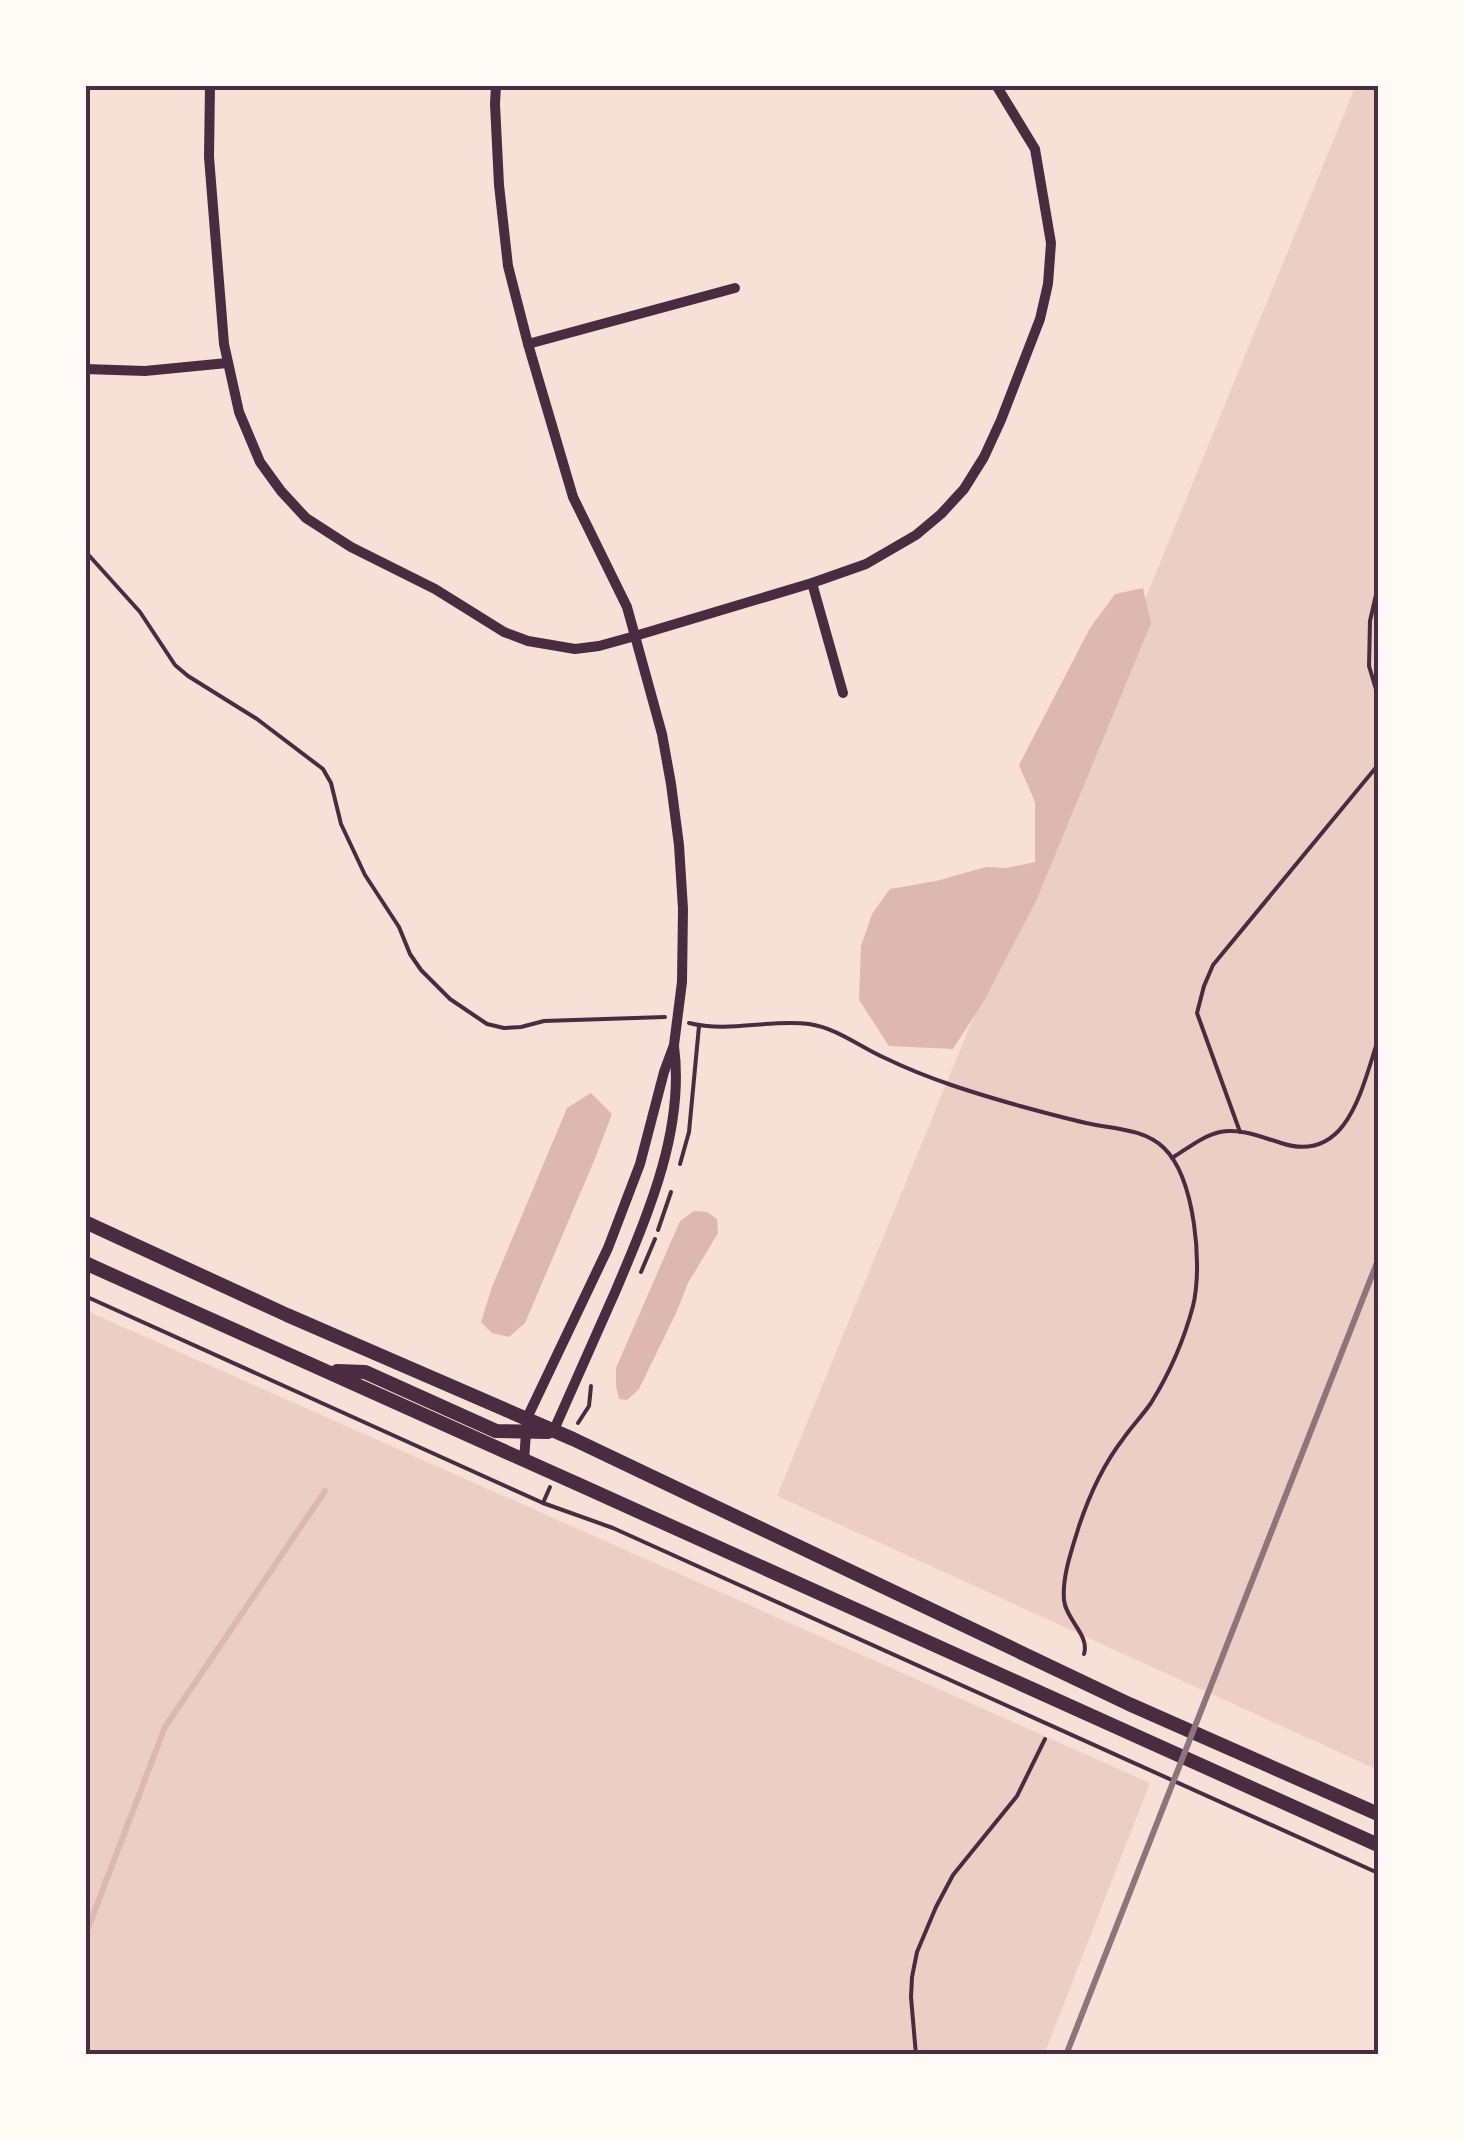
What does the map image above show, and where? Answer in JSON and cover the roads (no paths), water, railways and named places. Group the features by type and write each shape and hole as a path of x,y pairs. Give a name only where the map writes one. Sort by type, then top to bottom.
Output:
{"main road":[{"path":"85,1222 527,1425 574,1439 1129,1704 1378,1814"},
{"path":"85,1264 1378,1844"},
{"path":"329,1371 365,1372 496,1431 527,1425"}],"street":[{"path":"210,85 209,156 227,364 239,412 260,462 306,518 351,547 435,588 504,632 528,641 575,649 635,636 866,564 916,535 964,489 1001,420 1040,319 1048,284 1051,243 1035,149 996,85"},
{"path":"496,85 499,186 508,266 572,497 627,607 662,734 679,845 683,946 674,1045 640,1164 608,1248 527,1425 524,1461"},
{"path":"528,344 735,288"},
{"path":"85,369 146,371 227,364"},
{"path":"812,583 843,693"},
{"path":"554,1432 637,1241 662,1168 678,1072 674,1045"}],"waterway":[{"path":"85,1936 165,1727 325,1491"}],"railway":[{"path":"1066,2055 1378,1260"}]}
